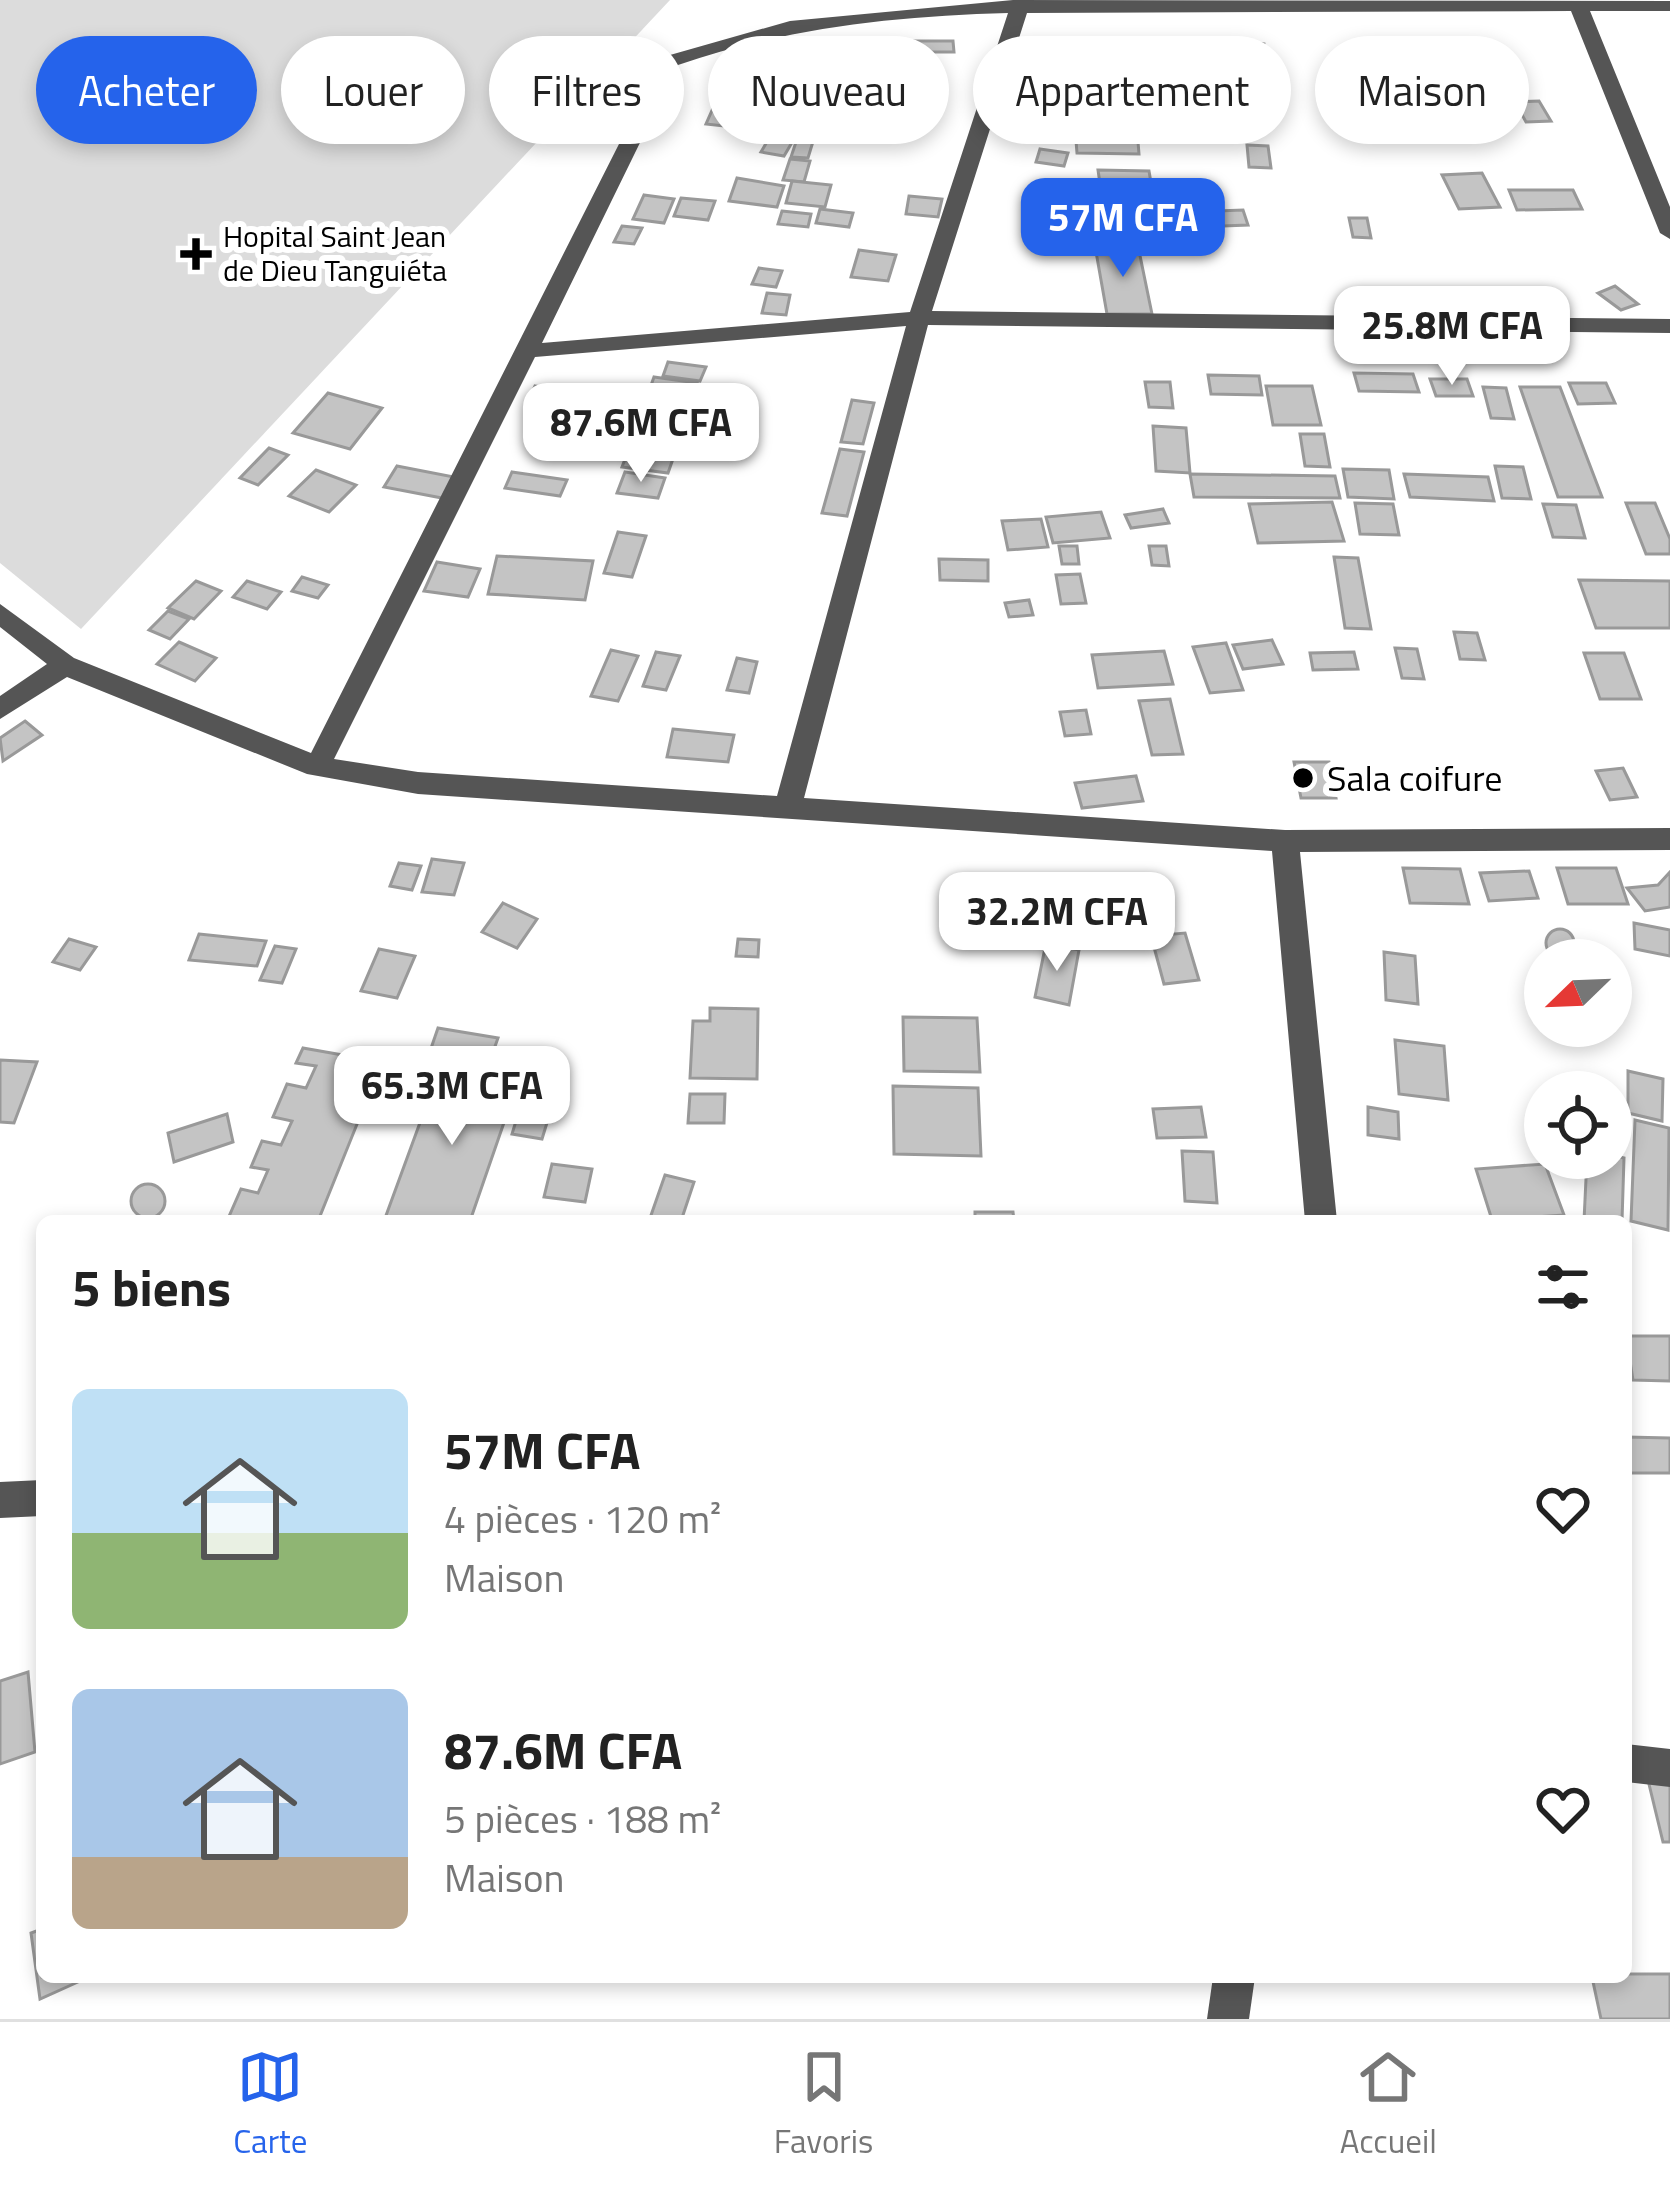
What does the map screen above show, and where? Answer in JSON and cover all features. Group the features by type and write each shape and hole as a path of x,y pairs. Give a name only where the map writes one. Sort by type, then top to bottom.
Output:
{"street":[{"path":"1577,2 1670,233"},
{"path":"317,767 670,61 716,38 795,20 922,6 1577,2 1670,6"},
{"path":"788,805 919,318 1021,4"},
{"path":"527,351 919,318 1670,326"},
{"path":"0,613 65,665 317,767 418,783 1285,841 1670,838"},
{"path":"0,709 65,665"},
{"path":"1285,841 1320,1215"},
{"path":"0,1500 36,1498"},
{"path":"1632,1764 1670,1768"},
{"path":"1228,2019 1233,1983"}],"shaded area":[{"name":"Hopital Saint Jean de Dieu Tanguiéta","path":"0,0 670,0 636,36 489,36 489,144 535,144 81,629 0,563"}],"building":[{"path":"1529,101 1539,101 1551,121 1529,122"},
{"path":"766,144 791,144 784,156 761,152"},
{"path":"795,144 812,144 808,158 791,157"},
{"path":"1076,144 1138,144 1139,154 1077,153"},
{"path":"1247,145 1268,146 1271,168 1249,167"},
{"path":"1040,149 1068,153 1064,166 1036,162"},
{"path":"790,159 810,161 804,182 783,180"},
{"path":"1098,170 1149,171 1156,212 1104,211"},
{"path":"1482,173 1500,207 1459,209 1442,175"},
{"path":"737,178 784,186 777,207 729,201"},
{"path":"792,181 831,185 825,207 786,203"},
{"path":"1509,190 1573,190 1582,209 1517,210"},
{"path":"644,195 674,199 664,223 633,219"},
{"path":"909,196 942,199 938,217 906,214"},
{"path":"681,198 715,201 708,220 674,216"},
{"path":"820,209 853,213 849,227 816,223"},
{"path":"1243,210 1248,225 1196,227 1191,212"},
{"path":"782,211 811,214 808,227 778,224"},
{"path":"1349,218 1367,218 1371,238 1353,237"},
{"path":"622,226 642,228 634,244 614,242"},
{"path":"1083,231 1124,231 1126,242 1085,242"},
{"path":"1095,246 1138,246 1152,314 1107,314"},
{"path":"859,250 896,255 888,281 851,277"},
{"path":"759,268 782,271 776,287 752,284"},
{"path":"1615,286 1638,304 1621,310 1598,293"},
{"path":"767,293 790,295 786,315 762,313"},
{"path":"668,362 706,367 700,381 663,376"},
{"path":"1354,373 1413,374 1419,392 1359,391"},
{"path":"1208,375 1259,376 1262,395 1211,394"},
{"path":"654,377 697,383 687,411 644,405"},
{"path":"1430,379 1467,379 1473,396 1436,396"},
{"path":"1145,382 1170,382 1173,408 1149,407"},
{"path":"1569,383 1606,383 1615,403 1578,404"},
{"path":"535,386 565,390 560,403 529,399"},
{"path":"1266,386 1312,386 1321,425 1273,425"},
{"path":"1483,387 1506,388 1514,419 1491,418"},
{"path":"1520,387 1560,387 1602,497 1558,497"},
{"path":"328,393 382,408 350,449 293,433"},
{"path":"852,400 874,403 863,444 841,442"},
{"path":"645,408 689,413 668,473 622,467"},
{"path":"1153,426 1186,428 1190,473 1156,471"},
{"path":"1300,434 1324,434 1330,467 1305,466"},
{"path":"269,448 288,455 258,485 240,478"},
{"path":"840,449 864,452 847,516 822,513"},
{"path":"397,466 454,477 442,498 384,487"},
{"path":"1495,466 1523,467 1531,499 1502,498"},
{"path":"1343,469 1389,470 1394,499 1348,497"},
{"path":"316,470 356,485 329,512 289,496"},
{"path":"512,472 567,480 560,496 505,488"},
{"path":"625,472 665,478 658,498 617,493"},
{"path":"1190,474 1335,476 1340,498 1194,497"},
{"path":"1404,474 1488,477 1494,501 1410,497"},
{"path":"1332,502 1344,541 1258,543 1249,504"},
{"path":"1355,503 1393,504 1399,535 1360,534"},
{"path":"1626,503 1655,503 1670,539 1670,554 1646,554"},
{"path":"1543,504 1576,505 1585,538 1553,537"},
{"path":"1163,509 1169,523 1131,528 1125,515"},
{"path":"1101,512 1110,538 1053,543 1046,517"},
{"path":"1041,519 1048,547 1008,550 1002,521"},
{"path":"618,532 646,536 632,577 604,573"},
{"path":"1059,546 1077,546 1079,564 1062,564"},
{"path":"1149,546 1166,546 1169,566 1152,565"},
{"path":"497,556 593,561 585,600 488,594"},
{"path":"1334,557 1358,558 1371,629 1345,628"},
{"path":"939,559 988,560 988,581 940,580"},
{"path":"437,562 480,569 468,597 424,591"},
{"path":"1080,574 1086,603 1061,604 1056,575"},
{"path":"302,577 328,585 318,598 292,591"},
{"path":"1579,580 1670,581 1670,628 1596,628"},
{"path":"196,581 221,591 194,619 168,608"},
{"path":"247,581 281,592 267,609 233,597"},
{"path":"1029,600 1033,615 1009,617 1005,603"},
{"path":"168,611 189,619 170,639 149,630"},
{"path":"1454,632 1477,633 1485,660 1460,659"},
{"path":"1272,640 1283,664 1243,669 1233,645"},
{"path":"179,642 216,658 195,681 157,664"},
{"path":"1226,643 1243,690 1210,693 1193,647"},
{"path":"1395,648 1417,649 1424,679 1402,678"},
{"path":"611,650 638,656 618,701 591,696"},
{"path":"1164,651 1173,684 1098,688 1092,655"},
{"path":"656,652 680,656 666,690 643,686"},
{"path":"1354,652 1358,669 1313,670 1310,653"},
{"path":"1584,653 1624,653 1641,699 1600,699"},
{"path":"737,658 757,662 749,693 727,690"},
{"path":"1170,699 1183,754 1152,755 1139,701"},
{"path":"1086,710 1091,734 1065,736 1060,712"},
{"path":"25,721 42,735 3,761 0,738"},
{"path":"673,729 734,735 728,762 667,757"},
{"path":"1294,762 1329,762 1336,798 1301,798"},
{"path":"1623,768 1637,797 1610,800 1596,771"},
{"path":"1136,776 1143,801 1082,808 1075,783"},
{"path":"432,859 464,863 454,895 422,892"},
{"path":"399,863 421,866 412,890 390,886"},
{"path":"1403,868 1460,869 1469,904 1410,903"},
{"path":"1557,868 1616,868 1628,904 1568,904"},
{"path":"1529,871 1538,898 1489,901 1480,873"},
{"path":"1670,872 1670,907 1645,911 1627,888 1658,885"},
{"path":"1044,893 1072,894 1074,930 1045,928"},
{"path":"503,903 537,919 517,948 482,932"},
{"path":"1123,918 1127,937 1087,939 1083,919"},
{"path":"1634,923 1670,930 1670,956 1635,949"},
{"path":"1560,929 1573,939 1547,939"},
{"path":"1185,933 1199,980 1164,984 1151,936"},
{"path":"199,934 266,941 257,966 189,960"},
{"path":"69,939 96,947 80,970 53,962"},
{"path":"738,939 759,940 758,957 736,956"},
{"path":"1046,943 1079,950 1069,1005 1035,997"},
{"path":"275,946 296,949 282,983 260,980"},
{"path":"379,949 415,956 397,998 361,991"},
{"path":"1384,952 1415,956 1418,1004 1386,1000"},
{"path":"710,1008 758,1009 757,1079 690,1078 693,1021 710,1021"},
{"path":"903,1017 977,1018 980,1072 904,1071"},
{"path":"438,1028 498,1038 488,1066 428,1057"},
{"path":"1395,1040 1444,1046 1448,1100 1399,1094"},
{"path":"303,1048 382,1062 320,1215 230,1215 241,1189 258,1193 268,1170 251,1167 262,1141 281,1145 292,1121 273,1117 287,1084 306,1088 316,1066 296,1063"},
{"path":"0,1060 37,1062 14,1123 0,1122"},
{"path":"440,1068 518,1082 472,1215 386,1215"},
{"path":"1632,1072 1663,1079 1662,1121 1632,1114"},
{"path":"527,1085 557,1090 542,1139 512,1134"},
{"path":"893,1086 978,1088 981,1156 894,1154"},
{"path":"690,1094 725,1094 724,1123 688,1123"},
{"path":"1201,1107 1206,1137 1157,1138 1153,1109"},
{"path":"1368,1107 1398,1112 1399,1139 1368,1135"},
{"path":"227,1114 233,1142 174,1162 168,1133"},
{"path":"1635,1120 1669,1128 1668,1230 1632,1221"},
{"path":"1182,1151 1213,1152 1217,1203 1185,1201"},
{"path":"552,1164 592,1169 585,1202 544,1197"},
{"path":"1524,1166 1524,1179 1551,1179 1564,1215 1490,1215 1476,1169"},
{"path":"665,1175 694,1182 683,1215 651,1215"},
{"path":"1586,1179 1623,1179 1622,1215 1584,1215"},
{"path":"148,1184 163,1195 163,1207 156,1215 136,1213 131,1201 136,1189"},
{"path":"1013,1212 1013,1215 975,1215"},
{"path":"1632,1336 1670,1336 1670,1381 1633,1380"},
{"path":"1632,1437 1670,1438 1670,1473 1632,1473"},
{"path":"28,1672 35,1752 0,1764 0,1681"},
{"path":"1648,1780 1670,1780 1670,1842 1663,1842"},
{"path":"36,1931 36,1970 31,1933"},
{"path":"1632,1974 1670,1974 1670,2019 1601,2019 1593,1983 1632,1983"},
{"path":"38,1983 76,1983 40,1999"}],"place":[{"name":"Hopital Saint Jean de Dieu Tanguiéta","path":"196,254"},
{"name":"Sala coifure","path":"1303,778"}]}
